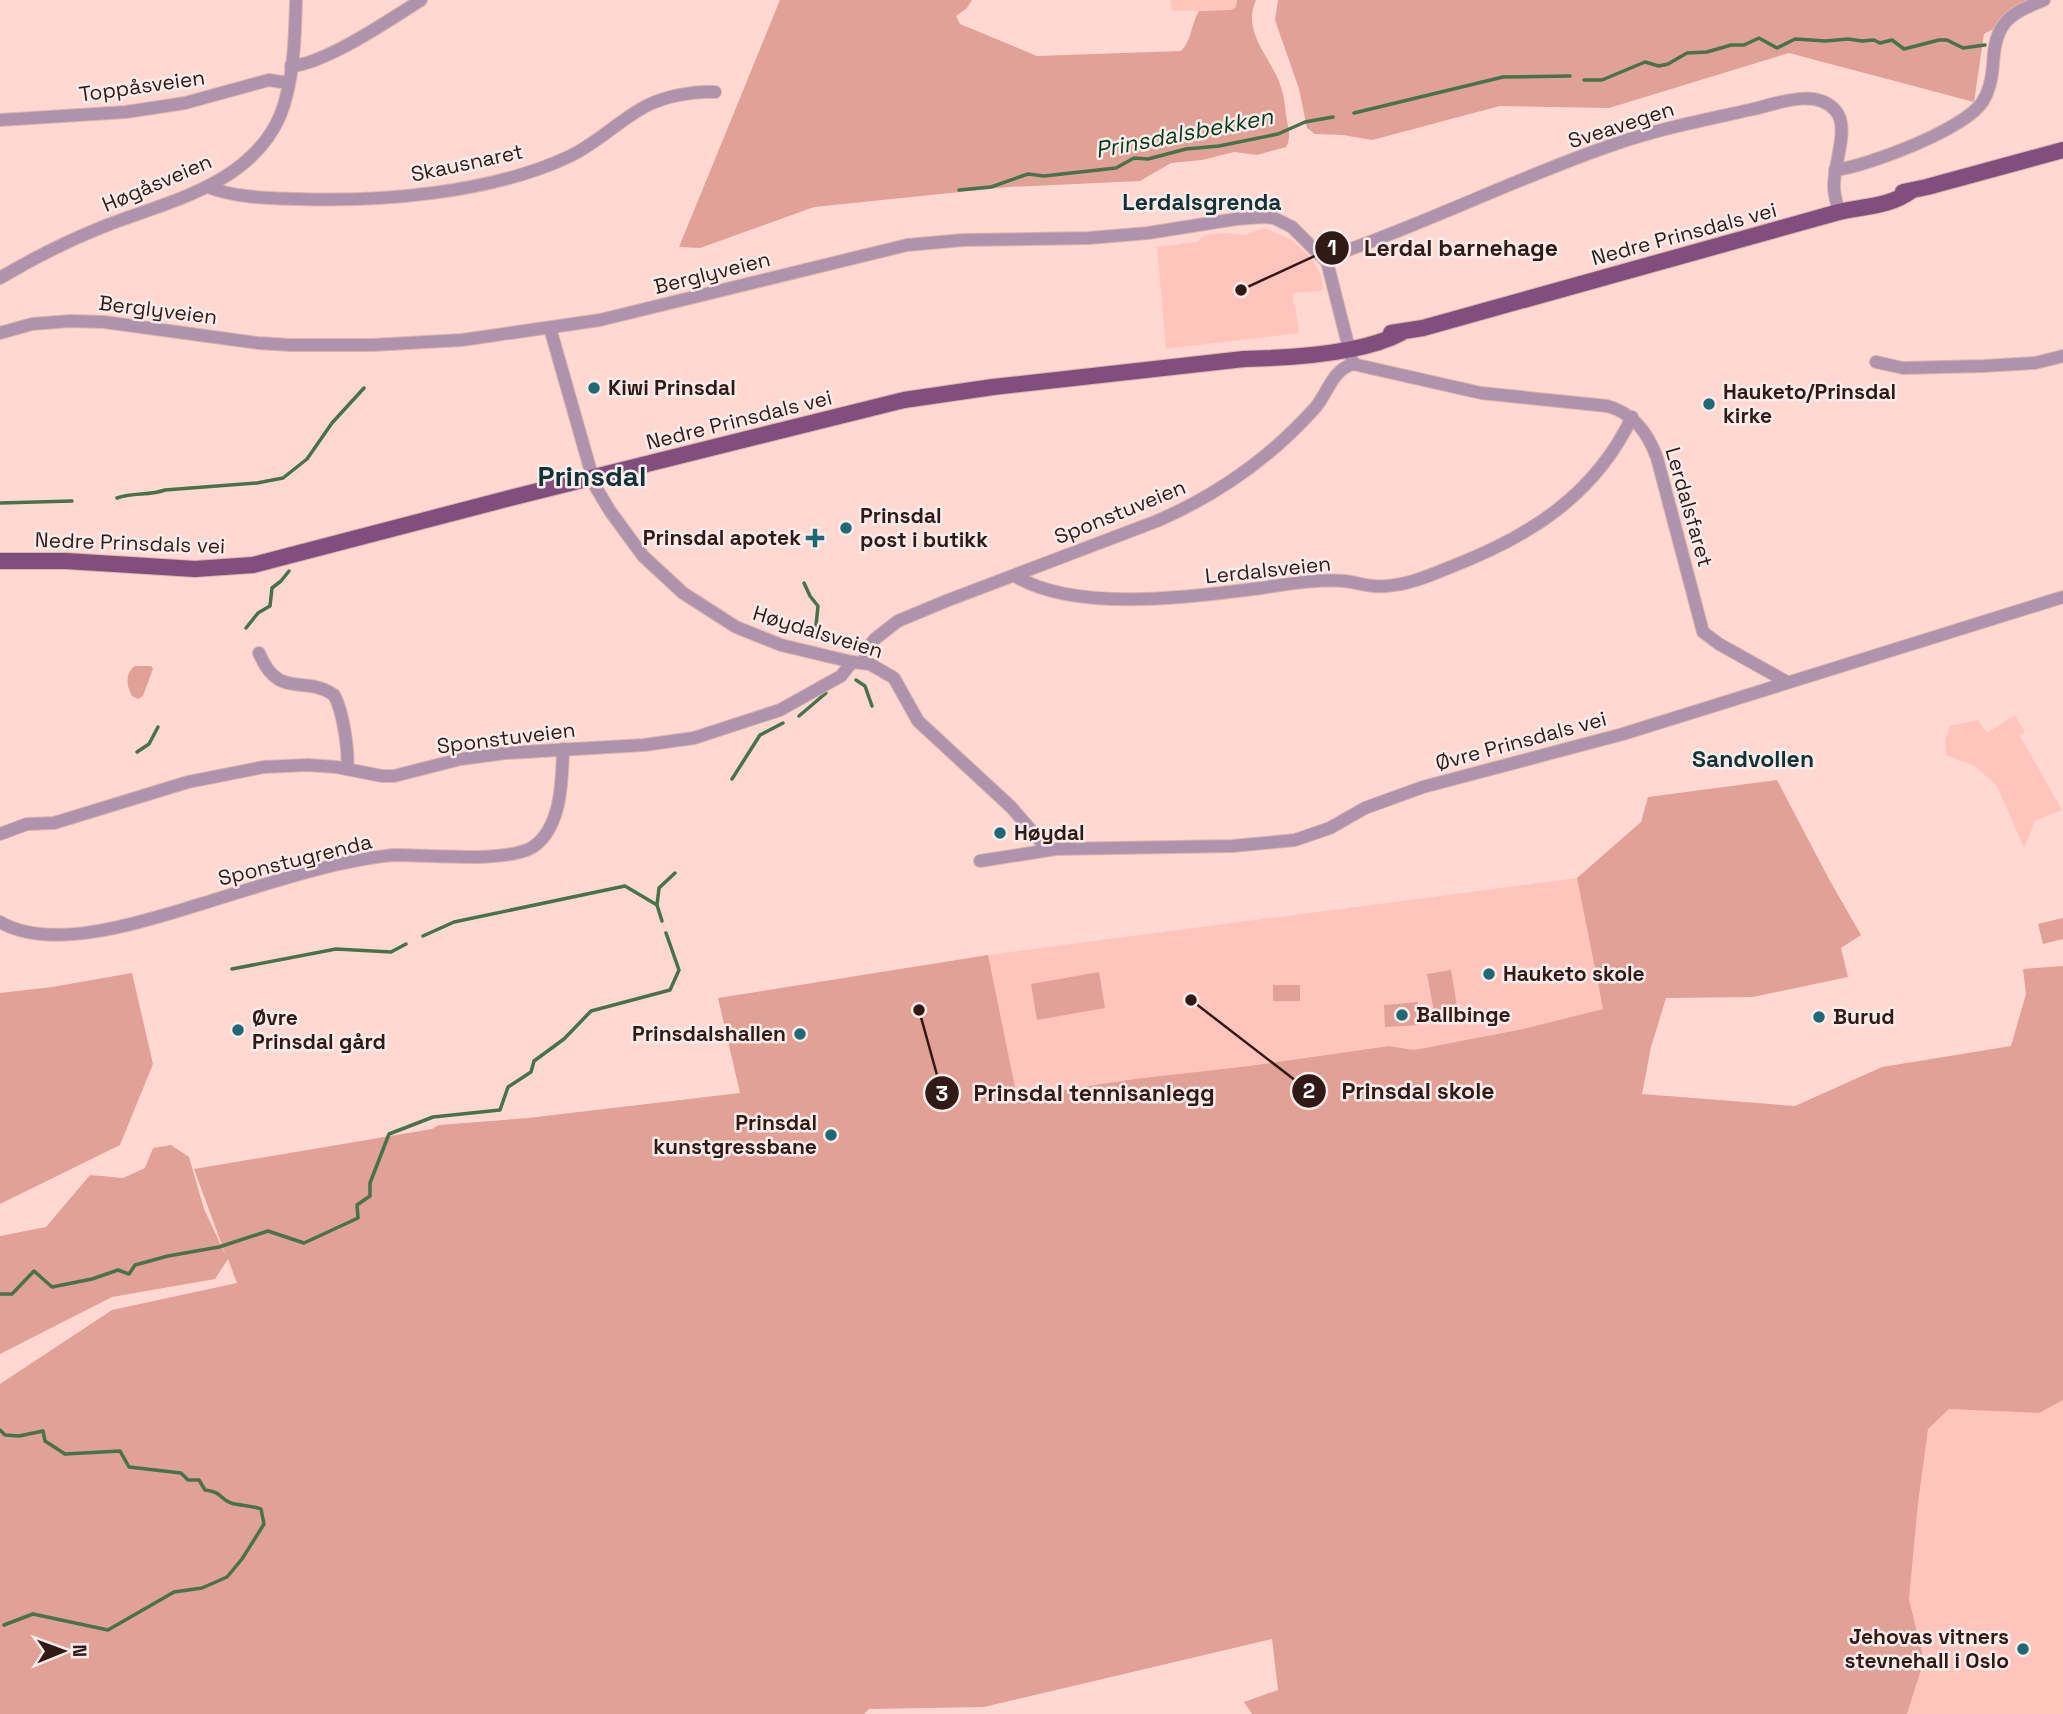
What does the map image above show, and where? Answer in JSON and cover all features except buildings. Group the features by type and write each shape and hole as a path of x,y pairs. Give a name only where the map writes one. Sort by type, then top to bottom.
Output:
{"main road":[{"name":"Nedre Prinsdals vei","path":"0,561 66,561 201,569 244,566 923,397 1244,359 1350,351 1386,341 1401,333 1839,212 1869,208 1900,199 1911,191 2063,150"}],"street":[{"name":"Høgåsveien","path":"0,278 85,234 208,187 245,162 279,116 291,66 296,0"},
{"path":"291,66 307,64 337,49 421,0"},
{"path":"1835,170 1880,158 1955,124 1975,111 1989,89 1993,48 1998,32 2013,16 2044,0"},
{"name":"Toppåsveien","path":"0,120 125,112 185,103 268,80 288,83"},
{"name":"Skausnaret","path":"208,187 222,192 269,198 324,200 375,199 448,190 519,174 566,158 589,147 648,105 689,93 715,92"},
{"name":"Sveavegen","path":"1327,262 1348,250 1616,144 1690,123 1801,99 1826,103 1839,116 1842,133 1834,188 1839,212"},
{"name":"Berglyveien","path":"0,333 43,322 85,321 258,343 363,345 462,340 600,320 886,249 937,242 1089,238 1264,217 1274,218 1292,227 1327,262 1350,351"},
{"name":"Høydalsveien","path":"550,328 597,492 643,556 658,572 697,603 759,638 870,664 894,678 918,721 972,768 1048,850"},
{"path":"1350,351 1481,393 1607,406 1632,417"},
{"name":"Sponstuveien","path":"0,834 27,824 54,823 188,782 264,766 308,765 394,776 461,760 563,749 644,745 708,734 780,710 841,676 858,662 890,625 1157,521 1234,481 1311,412 1350,351"},
{"path":"1876,362 1903,368 1984,366 2035,363 2063,356"},
{"name":"Lerdalsveien","path":"1014,576 1045,589 1073,595 1148,600 1318,581 1347,581 1362,586 1384,587 1410,583 1511,540 1565,505 1614,452 1632,417"},
{"name":"Lerdalsfaret","path":"1632,417 1644,432 1657,458 1703,632 1719,644 1787,682"},
{"name":"Øvre Prinsdals vei","path":"980,861 1048,850 1233,846 1295,840 1329,828 1365,808 1423,787 1615,737 2063,597"},
{"path":"259,653 268,670 283,683 322,689 334,695 347,751 347,769"},
{"name":"Sponstugrenda","path":"2,925 38,933 120,928 280,880 366,858 393,855 501,855 526,850 544,836 555,813 562,782 563,749"}],"shaded area":[{"path":"780,0 972,0 967,8 956,16 960,24 1037,56 1181,51 1199,11 1231,10 1236,7 1237,0 1256,0 1252,23 1282,91 1289,141 1286,147 1257,155 1234,152 1202,160 1171,163 1140,181 1009,187 814,207 700,248 679,247"},
{"path":"1170,0 1237,0 1236,7 1231,10 1172,11"},
{"path":"1278,0 2048,0 1984,34 1974,102 1789,53 1609,108 1500,106 1372,140 1315,134 1307,128 1299,89 1275,20"},
{"path":"1264,228 1292,240 1312,259 1321,275 1323,289 1320,291 1293,293 1299,333 1166,349 1157,247 1197,242 1204,235 1244,235"},
{"path":"135,666 151,666 153,669 143,696 138,699 132,696 128,684 129,672"},
{"path":"2015,715 2025,732 2020,736 2062,810 2035,821 2024,848 1997,786 1975,766 1946,755 1945,740 1950,726 1978,720 1987,733"},
{"path":"1777,780 1861,935 1841,948 1848,977 1753,997 1666,998 1651,1047 1642,1094 1795,1106 1882,1067 2011,1046 2026,994 2023,969 2063,966 2063,1400 2039,1413 1949,1409 1928,1429 1909,1599 1924,1660 1907,1714 1252,1714 1244,1702 1278,1690 1272,1639 984,1707 869,1709 864,1714 0,1714 0,1384 112,1310 237,1283 228,1259 215,1279 112,1297 0,1354 0,1236 46,1227 90,1175 123,1178 145,1168 153,1148 171,1145 189,1157 204,1209 226,1256 194,1169 432,1129 439,1125 528,1118 740,1093 718,998 988,955 1017,1097 1389,1046 1414,1050 1523,1029 1603,1009 1577,878 1641,822 1648,797"},
{"path":"1577,878 1603,1009 1523,1029 1414,1050 1389,1046 1016,1097 988,955"},
{"path":"2063,918 2063,939 2043,944 2038,924"},
{"path":"1451,970 1458,1013 1435,1017 1427,974"},
{"path":"1099,972 1105,1008 1037,1020 1031,984"},
{"path":"132,973 153,1064 120,1145 0,1204 0,993"},
{"path":"1273,985 1300,985 1300,1001 1273,1001"},
{"name":"Ballbinge","path":"1418,1002 1420,1025 1385,1027 1384,1005"},
{"path":"2063,1400 2063,1714 1907,1714 1924,1660 1909,1599 1928,1428 1949,1409 2039,1413"}],"waterway":[{"name":"Prinsdalsbekken","path":"1584,80 1602,80 1645,62 1659,66 1687,53 1744,45 1759,38 1777,48 1795,39 1874,40 1880,43 1892,40 1904,49 1939,40 1947,40 1963,48 1985,45"},
{"name":"Prinsdalsbekken","path":"1354,113 1503,77 1570,76"},
{"name":"Prinsdalsbekken","path":"959,190 991,187 1028,174 1044,176 1116,168 1134,158 1148,159 1186,149 1219,146 1278,134 1305,122 1333,117"},
{"name":"Prinsdalsbekken","path":"117,498 165,490 257,483 283,478 307,459 332,423 364,388"},
{"name":"Prinsdalsbekken","path":"0,503 72,501"},
{"path":"246,628 258,613 270,606 272,588 289,571"},
{"path":"804,583 818,606 815,635"},
{"path":"856,680 865,686 872,706"},
{"path":"799,716 826,693"},
{"path":"732,779 760,735 783,723"},
{"path":"137,752 149,744 158,727"},
{"path":"662,921 657,905 659,888 675,873"},
{"path":"423,936 454,922 625,886 657,905"},
{"path":"0,1294 12,1294 34,1271 52,1287 92,1279 118,1270 129,1274 135,1265 219,1247 268,1231 304,1243 358,1218 357,1205 370,1196 370,1183 389,1134 433,1117 500,1110 508,1087 531,1072 534,1061 564,1039 591,1011 670,990 679,970 666,933"},
{"path":"232,969 336,949 391,952 406,944"},
{"path":"0,1430 5,1435 19,1436 43,1431 45,1441 65,1454 120,1451 129,1467 181,1473 188,1480 199,1480 205,1490 215,1492 227,1501 261,1509 264,1524 227,1577 202,1588 174,1592 108,1630 33,1614 4,1625"}],"place":[{"name":"Lerdal barnehage","path":"1241,290"},
{"name":"Kiwi Prinsdal","path":"594,388"},
{"name":"Hauketo/Prinsdal kirke","path":"1709,404"},
{"name":"Prinsdal post i butikk","path":"846,528"},
{"name":"Prinsdal apotek","path":"815,538"},
{"name":"Høydal","path":"1000,833"},
{"name":"Hauketo skole","path":"1489,974"},
{"name":"Prinsdal skole","path":"1191,1000"},
{"name":"Prinsdal tennisanlegg","path":"919,1010"},
{"name":"Ballbinge","path":"1402,1015"},
{"name":"Burud","path":"1819,1017"},
{"name":"Øvre Prinsdal gård","path":"238,1030"},
{"name":"Prinsdalshallen","path":"800,1034"},
{"name":"Prinsdal kunstgressbane","path":"831,1135"},
{"name":"Jehovas vitners stevnehall i Oslo","path":"2023,1649"}],"district":[{"name":"Lerdalsgrenda","path":"1202,202"},
{"name":"Prinsdal","path":"592,476"},
{"name":"Sandvollen","path":"1753,759"}]}
